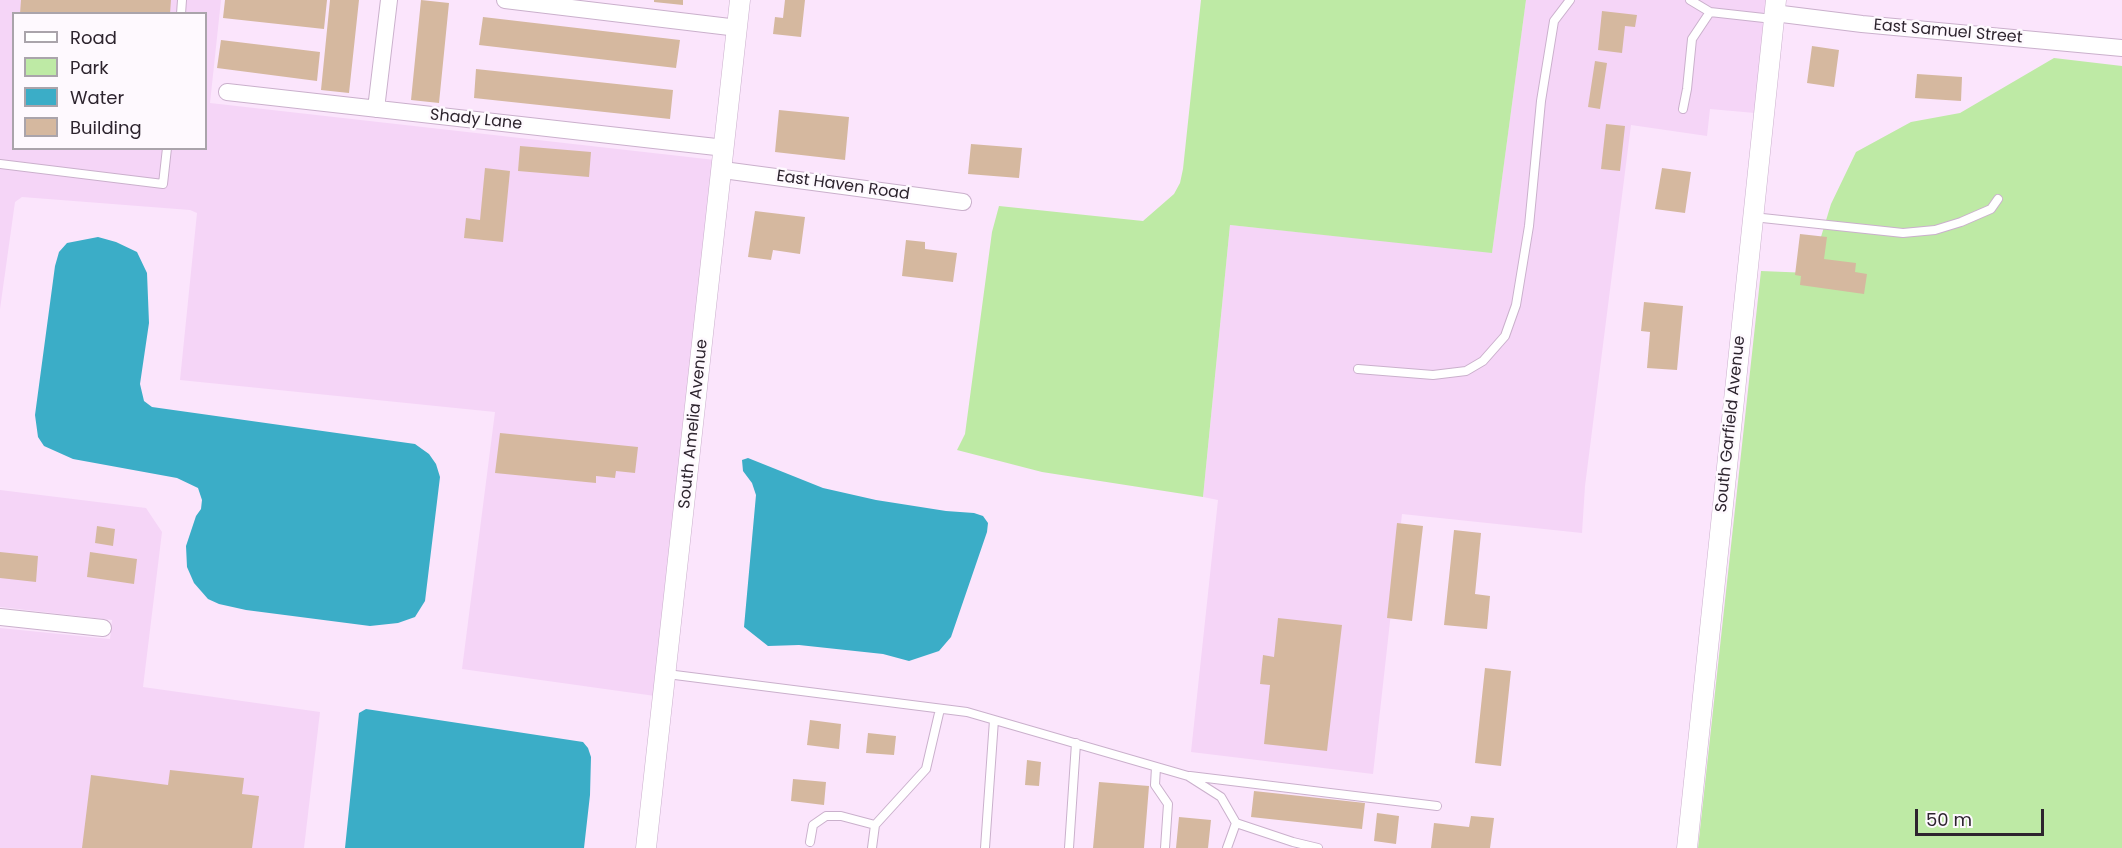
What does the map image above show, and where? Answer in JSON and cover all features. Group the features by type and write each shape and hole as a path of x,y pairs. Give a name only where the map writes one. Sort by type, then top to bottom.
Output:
{"street":[{"path":"376,109 389,0"},
{"path":"505,0 738,28"},
{"name":"South Amelia Avenue","path":"646,848 723,170 740,0"},
{"name":"East Samuel Street","path":"1775,11 1862,24 2122,48"},
{"name":"South Garfield Avenue","path":"1686,848 1775,11"},
{"name":"Shady Lane","path":"227,92 725,148"},
{"name":"East Haven Road","path":"723,170 963,202"},
{"path":"0,617 103,628"}],"lane":[{"path":"1358,369 1433,375 1466,371 1483,361 1505,336 1516,305 1529,226 1541,101 1554,21 1570,0"},
{"path":"1690,0 1710,12 1775,11"},
{"path":"1683,109 1692,39 1710,12"},
{"path":"0,164 163,184 167,150"},
{"path":"1753,217 1903,233 1935,230 1960,222 1991,209 1998,199"},
{"path":"666,674 967,712 1188,776 1437,806"},
{"path":"873,848 875,825 926,770 940,709"},
{"path":"986,848 994,720"},
{"path":"1070,848 1076,743"},
{"path":"1156,766 1155,784 1168,804 1165,848"},
{"path":"1188,776 1221,797 1236,823 1318,848"},
{"path":"810,842 813,825 826,816 841,816 875,825"},
{"path":"1227,848 1236,823"}],"shaded area":[{"path":"0,0 221,0 210,103 715,160 655,696 462,669 495,412 180,380 197,213 190,210 22,197 15,202 0,309"},
{"path":"1526,0 1767,0 1755,113 1710,109 1707,136 1631,125 1585,486 1582,533 1402,514 1373,774 1191,752 1218,500 1203,497 1230,225 1492,252"},
{"path":"0,490 146,508 162,532 143,687 320,712 304,848 0,848 0,628 110,639 112,620 0,607"}],"green space":[{"path":"1201,0 1526,0 1492,253 1230,225 1203,497 1042,472 957,450 965,434 992,232 999,206 1143,221 1174,194 1180,183 1183,169"},
{"path":"2054,58 2122,66 2122,848 1698,848 1761,271 1810,273 1831,204 1856,152 1911,122 1960,113"}],"water":[{"path":"98,237 137,252 147,273 149,323 140,384 144,401 152,407 415,444 429,454 436,464 440,477 425,601 415,617 398,623 370,626 246,610 208,599 194,583 187,567 186,546 196,516 201,509 202,500 198,488 177,478 73,459 44,446 38,437 35,415 55,266 59,252 67,243"},
{"path":"748,458 823,488 876,500 983,516 988,523 987,532 951,637 939,651 909,661 883,654 799,645 768,646 744,627 756,495 752,483 743,471 742,460"},
{"path":"366,709 583,742 591,757 590,795 584,848 345,848 359,713"}],"building":[{"path":"21,0 171,0 170,12 20,12"},
{"path":"225,0 327,0 324,29 223,18"},
{"path":"330,0 359,0 349,93 321,90"},
{"path":"421,0 449,3 439,103 411,100"},
{"path":"654,0 683,0 683,5 654,2"},
{"path":"785,0 805,0 801,37 773,34 775,17 783,18"},
{"path":"1602,11 1637,15 1635,27 1625,26 1622,53 1598,50"},
{"path":"483,17 680,40 676,68 479,45"},
{"path":"221,40 320,52 317,81 217,68"},
{"path":"1812,46 1839,50 1834,87 1807,83"},
{"path":"1595,61 1607,63 1600,109 1588,107"},
{"path":"476,69 673,90 670,119 474,98"},
{"path":"1917,74 1962,77 1961,101 1915,98"},
{"path":"779,110 849,117 845,160 775,152"},
{"path":"1606,124 1625,126 1620,171 1601,169"},
{"path":"971,144 1022,148 1019,178 968,174"},
{"path":"520,146 591,152 589,177 518,171"},
{"path":"485,168 510,171 503,242 464,238 466,218 480,220"},
{"path":"1662,168 1691,172 1685,213 1655,209"},
{"path":"755,211 805,217 800,254 773,250 771,260 748,257"},
{"path":"1800,234 1827,237 1824,259 1856,263 1855,272 1867,274 1864,294 1800,285 1801,276 1795,275"},
{"path":"906,240 925,242 925,249 957,253 953,282 902,276"},
{"path":"1644,302 1683,306 1677,370 1647,368 1650,332 1641,331"},
{"path":"500,433 638,447 635,473 616,471 615,478 596,476 596,483 495,473"},
{"path":"1397,523 1423,526 1412,621 1387,618"},
{"path":"97,526 115,529 113,546 95,543"},
{"path":"1454,530 1481,533 1475,594 1490,596 1487,629 1444,625"},
{"path":"0,552 38,556 36,582 0,578"},
{"path":"90,552 137,559 134,584 87,577"},
{"path":"1278,618 1342,625 1327,751 1264,744 1270,685 1260,684 1263,655 1274,657"},
{"path":"1485,668 1511,671 1501,766 1475,763"},
{"path":"810,720 841,724 839,749 807,745"},
{"path":"868,733 896,736 894,755 866,753"},
{"path":"1027,760 1041,762 1039,786 1025,785"},
{"path":"170,770 244,778 242,794 259,796 252,848 82,848 91,775 168,785"},
{"path":"793,779 826,782 824,805 791,801"},
{"path":"1099,782 1149,786 1144,848 1093,848"},
{"path":"1254,791 1365,803 1362,829 1251,817"},
{"path":"1377,813 1399,816 1396,844 1374,841"},
{"path":"1471,816 1494,818 1490,848 1431,848 1434,823 1469,827"},
{"path":"1179,817 1211,820 1208,848 1176,848"}]}
